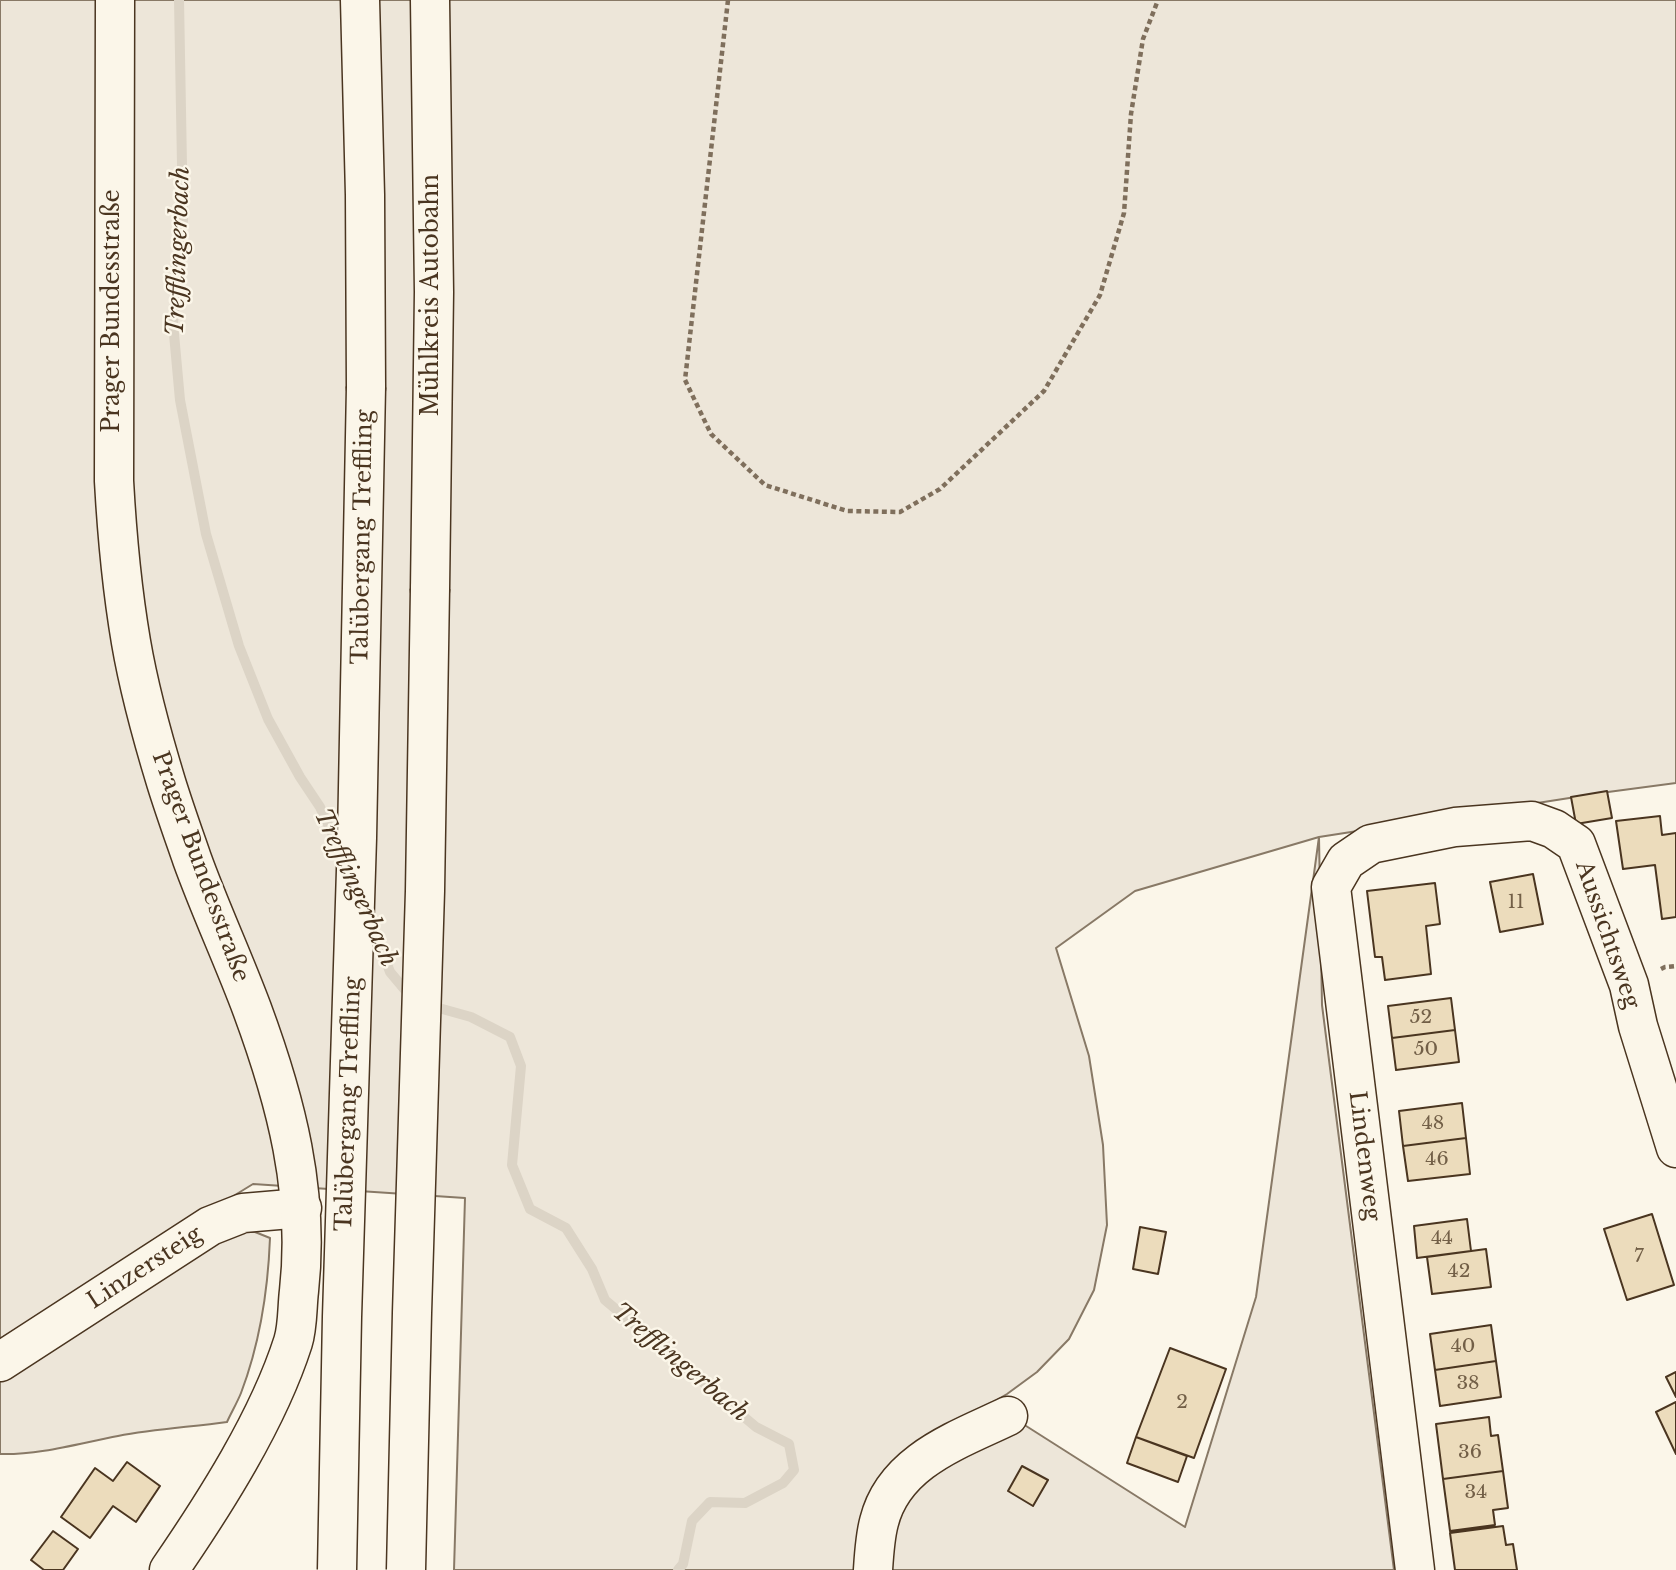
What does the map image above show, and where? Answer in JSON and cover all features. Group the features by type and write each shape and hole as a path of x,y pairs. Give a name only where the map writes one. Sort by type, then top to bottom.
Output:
{"main road":[{"name":"Prager Bundesstraße","path":"115,0 114,481 119,558 131,643 145,710 192,859 272,1067 291,1136 302,1208 302,1264 293,1340 268,1405 221,1489 169,1570"},
{"name":"Talübergang Treffling","path":"337,1570 366,387 360,0"},
{"name":"Mühlkreis Autobahn","path":"406,1570 425,891 430,589 434,292 430,0"},
{"name":"Aussichtsweg","path":"1455,827 1532,821 1554,829 1576,844 1629,985 1638,1026 1676,1148"},
{"name":"Lindenweg","path":"1415,1570 1331,887 1346,861 1370,844 1455,827"},
{"name":"Linzersteig","path":"0,1362 211,1226 243,1213 302,1208"},
{"path":"873,1570 880,1520 891,1493 906,1473 929,1455 1008,1416"}],"path":[{"path":"728,0 685,380 711,434 765,485 847,511 900,512 940,489 1044,391 1100,295 1124,213 1131,114 1143,38 1158,0"}],"shaded area":[{"path":"0,0 1676,0 1676,783 1319,837 1135,891 1056,948 1089,1056 1103,1145 1107,1225 1094,1290 1069,1339 1037,1372 1007,1394 901,1456 856,1570 454,1570 465,1198 253,1184 0,1339"},
{"path":"1319,837 1322,1005 1394,1570 883,1570 906,1487 1023,1424 1185,1527 1256,1297"},
{"path":"246,1232 255,1232 270,1238 267,1277 253,1355 241,1393 227,1422 132,1434 45,1451 0,1454 0,1377 203,1247"}],"building":[{"path":"1607,791 1612,818 1576,824 1571,797"},
{"path":"1660,816 1662,835 1676,833 1676,917 1662,919 1655,865 1623,869 1616,821"},
{"path":"1533,874 1543,924 1500,932 1490,882"},
{"path":"1435,883 1440,924 1426,926 1431,974 1385,980 1382,957 1375,957 1367,891"},
{"path":"1451,998 1455,1030 1392,1038 1388,1006"},
{"path":"1455,1030 1459,1062 1396,1070 1392,1038"},
{"path":"1462,1103 1466,1138 1403,1146 1399,1111"},
{"path":"1466,1138 1470,1174 1408,1181 1403,1146"},
{"path":"1652,1214 1674,1285 1627,1300 1604,1229"},
{"path":"1467,1219 1471,1251 1417,1258 1414,1226"},
{"path":"1140,1227 1166,1232 1158,1274 1133,1269"},
{"path":"1486,1249 1491,1287 1432,1294 1427,1257"},
{"path":"1491,1325 1496,1361 1435,1370 1430,1334"},
{"path":"1170,1348 1226,1369 1194,1458 1136,1437"},
{"path":"1496,1361 1501,1397 1440,1406 1435,1370"},
{"path":"1676,1372 1676,1397 1666,1377"},
{"path":"1676,1402 1676,1454 1656,1412"},
{"path":"1489,1417 1491,1436 1498,1435 1503,1471 1443,1479 1436,1424"},
{"path":"1136,1437 1187,1456 1178,1482 1127,1463"},
{"path":"127,1462 160,1486 136,1522 113,1506 90,1538 61,1517 95,1468 113,1481"},
{"path":"1022,1466 1048,1480 1033,1506 1008,1491"},
{"path":"1503,1471 1508,1508 1493,1510 1495,1525 1450,1531 1443,1479"},
{"path":"1503,1526 1506,1545 1513,1544 1517,1570 1455,1570 1450,1533"},
{"path":"53,1531 78,1549 63,1570 44,1570 31,1560"}],"waterway":[{"name":"Trefflingerbach","path":"179,0 183,220 173,323 180,400 206,534 239,646 268,719 320,807 343,857"},
{"name":"Trefflingerbach","path":"369,916 390,972 411,997"},
{"name":"Trefflingerbach","path":"428,1005 471,1017 510,1037 521,1066 512,1165 530,1209 566,1228 592,1269 605,1300 756,1427 789,1444 794,1470 783,1483 745,1503 710,1502 692,1521 683,1564 678,1570"}]}
